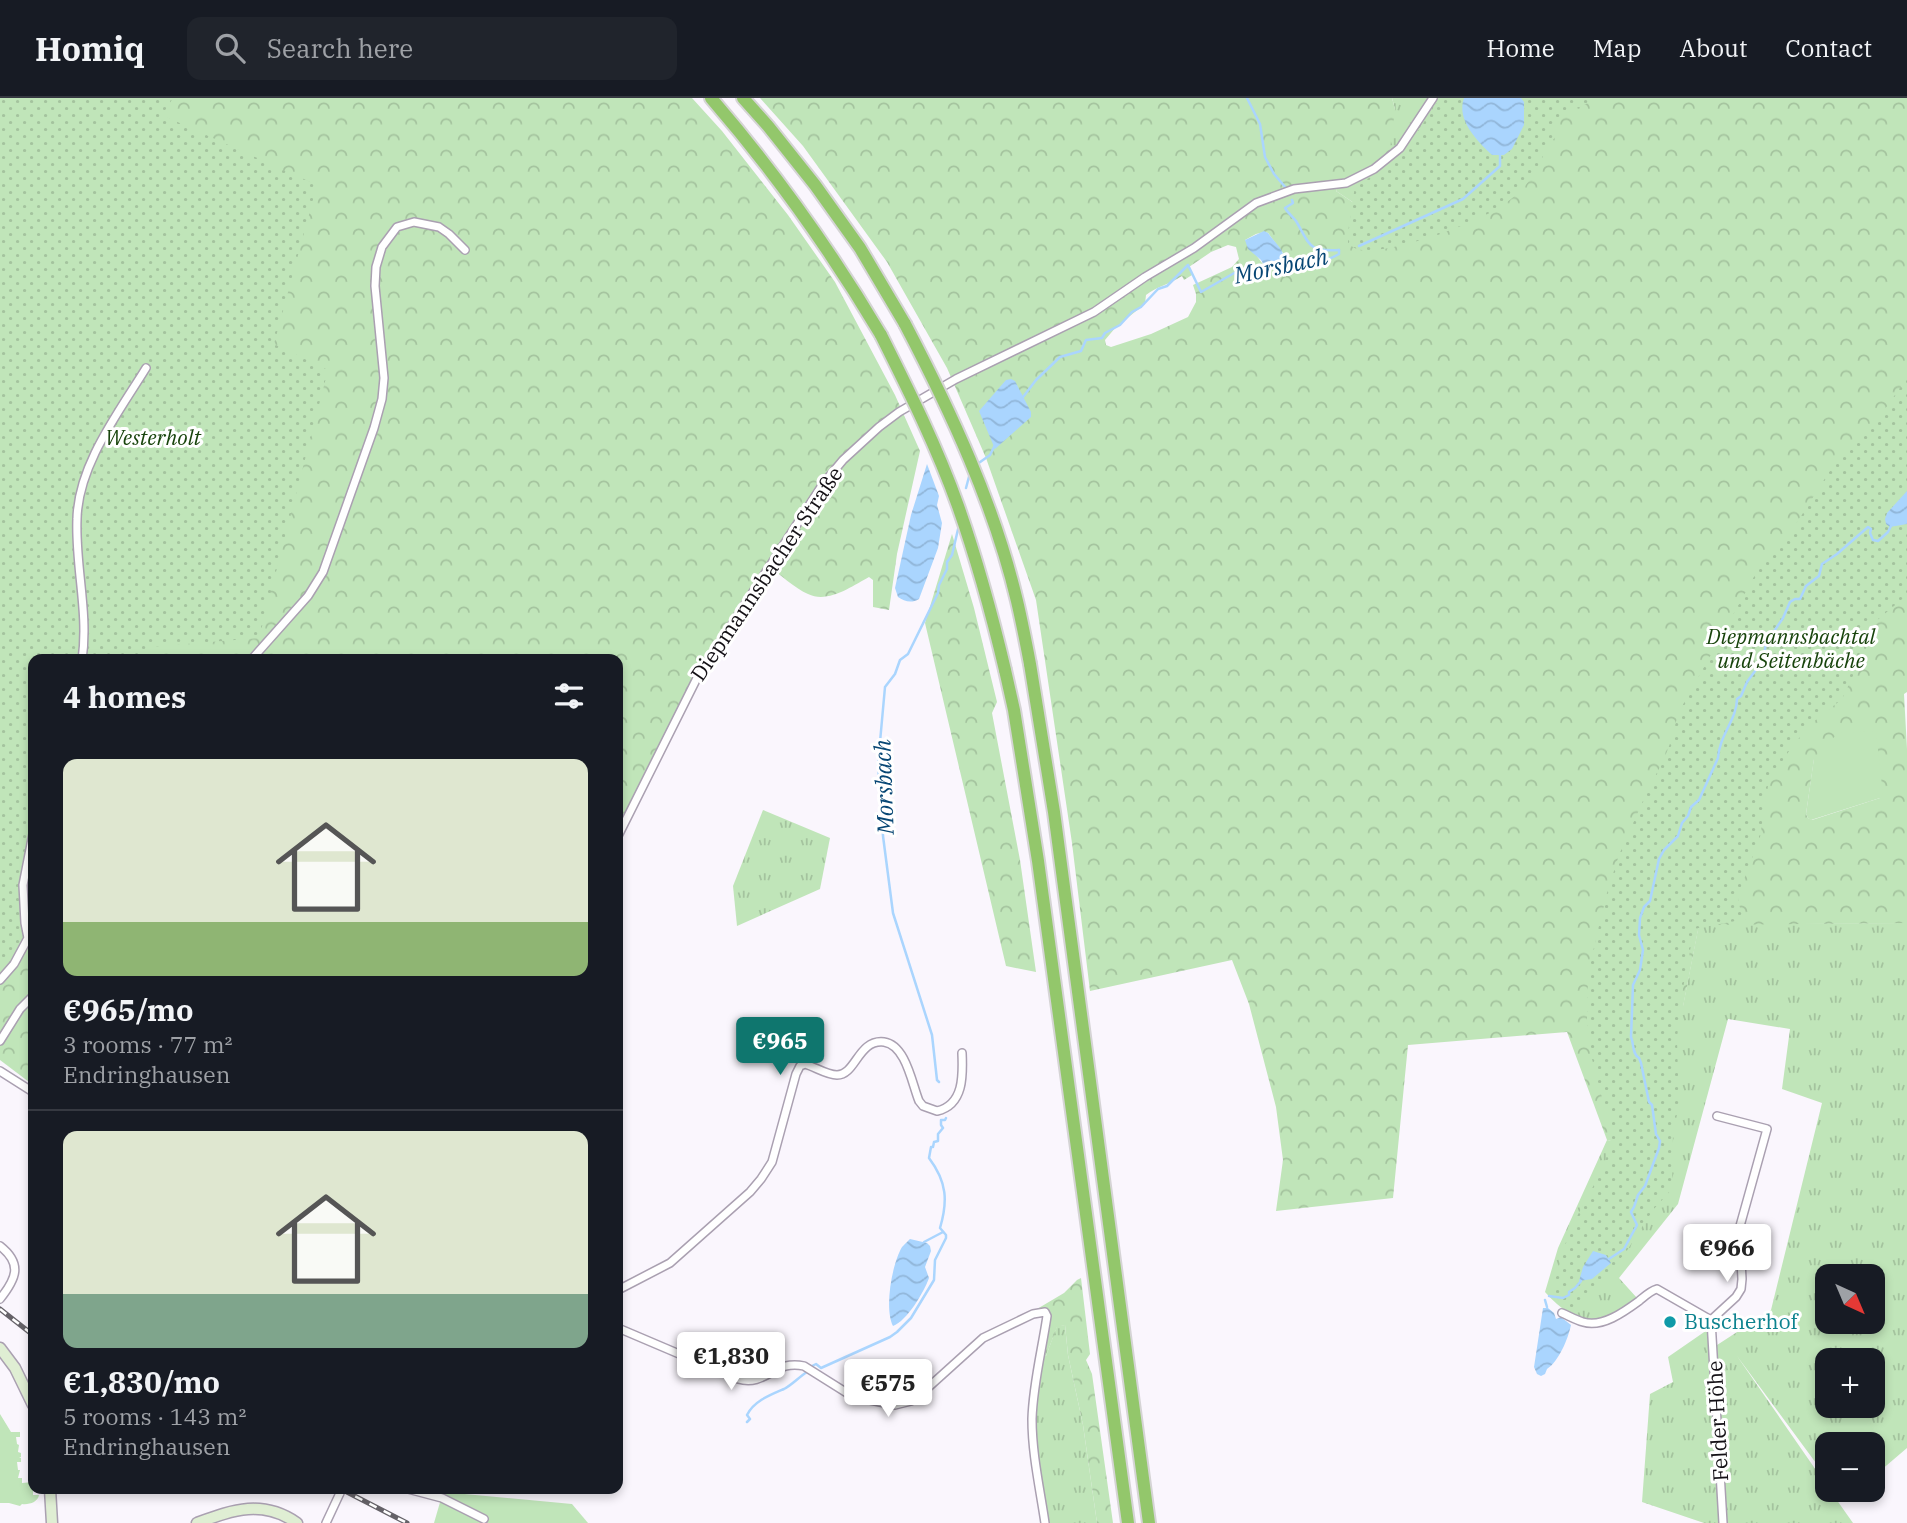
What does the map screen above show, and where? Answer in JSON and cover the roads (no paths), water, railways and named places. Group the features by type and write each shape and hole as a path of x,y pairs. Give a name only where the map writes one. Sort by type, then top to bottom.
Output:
{"highway":[{"path":"711,98 767,165 815,230 881,335 912,396 958,505 980,572 1016,722 1038,861 1128,1523"},
{"path":"743,98 815,185 860,248 905,324 953,421 996,530 1017,600 1054,812 1149,1523"}],"street":[{"name":"Diepmannsbacher Straße","path":"623,826 696,680 823,484 843,460 879,427 899,412 956,379 1094,312 1198,245 1256,203 1302,187 1346,183 1374,169 1400,148 1433,98"},
{"path":"256,654 308,596 323,572 374,428 382,399 384,377 375,286 376,267 382,247 397,227 414,222 439,227 465,250"},
{"path":"82,654 78,503 98,447 146,368"},
{"path":"0,980 14,964 28,938 23,885 28,860"},
{"path":"0,1041 28,1001"},
{"path":"623,1287 670,1263 761,1179 776,1151 794,1079 800,1066 805,1064 839,1075 848,1070 868,1046 881,1042 890,1044 904,1059 919,1101 930,1110 937,1111 949,1106 959,1093 962,1079 961,1053"},
{"path":"0,1071 28,1089"},
{"path":"1562,1312 1585,1323 1606,1321 1657,1289 1711,1320 1736,1297 1741,1289 1742,1279 1741,1261 1737,1254 1740,1226 1767,1129 1717,1116"},
{"path":"0,1245 11,1256 15,1270 12,1283 0,1299"},
{"path":"623,1330 738,1380 755,1381 780,1367 797,1364 854,1396 895,1405 911,1401 983,1338 1033,1314 1045,1312 1032,1418 1045,1523"},
{"name":"Felder Höhe","path":"1711,1320 1723,1523"},
{"path":"0,1348 13,1365 28,1395"},
{"path":"50,1494 52,1523"},
{"path":"326,1523 339,1494"},
{"path":"427,1494 442,1498 484,1520"},
{"path":"197,1523 240,1510 261,1508 281,1513 297,1523"}],"water":[{"path":"1464,98 1521,98 1524,102 1524,125 1512,149 1504,155 1492,155 1480,143 1465,122 1462,106"},
{"path":"1264,231 1282,252 1282,265 1265,267 1248,249 1245,240"},
{"path":"1006,380 1015,381 1031,417 995,449 979,411"},
{"path":"927,464 939,496 937,505 942,523 938,548 919,599 908,601 898,597 895,588 911,515"},
{"path":"1907,491 1907,524 1890,527 1886,524 1887,513"},
{"path":"910,1239 930,1246 931,1251 925,1267 929,1278 909,1312 893,1326 889,1308 892,1275 902,1247"},
{"path":"1593,1251 1606,1255 1611,1263 1592,1279 1579,1281 1583,1267"},
{"path":"1543,1308 1554,1313 1556,1319 1561,1317 1571,1325 1559,1355 1541,1376 1534,1367"}],"waterway":[{"path":"1247,98 1260,124 1265,157 1286,188"},
{"name":"Morsbach","path":"1359,246 1463,199 1500,166 1500,154"},
{"path":"1292,200 1293,203 1285,208 1307,241 1321,250 1339,250"},
{"name":"Morsbach","path":"1278,266 1324,261 1339,254 1339,250"},
{"name":"Morsbach","path":"1023,397 1060,357 1081,351 1086,340 1102,338 1141,307 1158,289 1167,286 1188,265 1201,292 1236,272 1272,266"},
{"name":"Morsbach","path":"976,465 990,455 995,445"},
{"name":"Morsbach","path":"966,488 970,473"},
{"name":"Morsbach","path":"939,1082 932,1035 893,913 883,836 878,764 885,687 895,674 900,660 908,654 938,593 947,562 952,555 959,525"},
{"path":"1609,1259 1624,1249 1637,1225 1631,1212 1645,1186 1660,1141 1656,1134 1641,1063 1634,1051 1631,1037 1633,985 1640,970 1643,950 1639,935 1640,918 1644,907 1650,901 1659,859 1678,836 1691,807 1699,800 1718,758 1737,699 1758,667 1766,643 1790,602 1800,599 1806,586 1819,576 1822,564 1868,527 1873,540 1878,541 1891,526"},
{"name":"Morsbach","path":"812,1366 816,1364 821,1368 890,1337 911,1318 934,1280 935,1260 946,1238 940,1228 945,1200 939,1175 929,1158 931,1147 938,1141 938,1134 943,1128 941,1120 946,1118"},
{"name":"Morsbach","path":"924,1242 943,1232"},
{"path":"1549,1296 1563,1298 1581,1281"},
{"path":"1545,1300 1547,1307"},
{"name":"Morsbach","path":"747,1422 750,1419 747,1415 758,1402 787,1387 807,1372"}],"railway":[{"path":"0,1309 28,1331"},
{"path":"351,1494 407,1523"}],"place":[{"name":"Buscherhof","path":"1670,1322"}],"park label":[{"name":"Westerholt","path":"153,438"},
{"name":"Diepmannsbachtal und Seitenbäche","path":"1791,649"}]}
